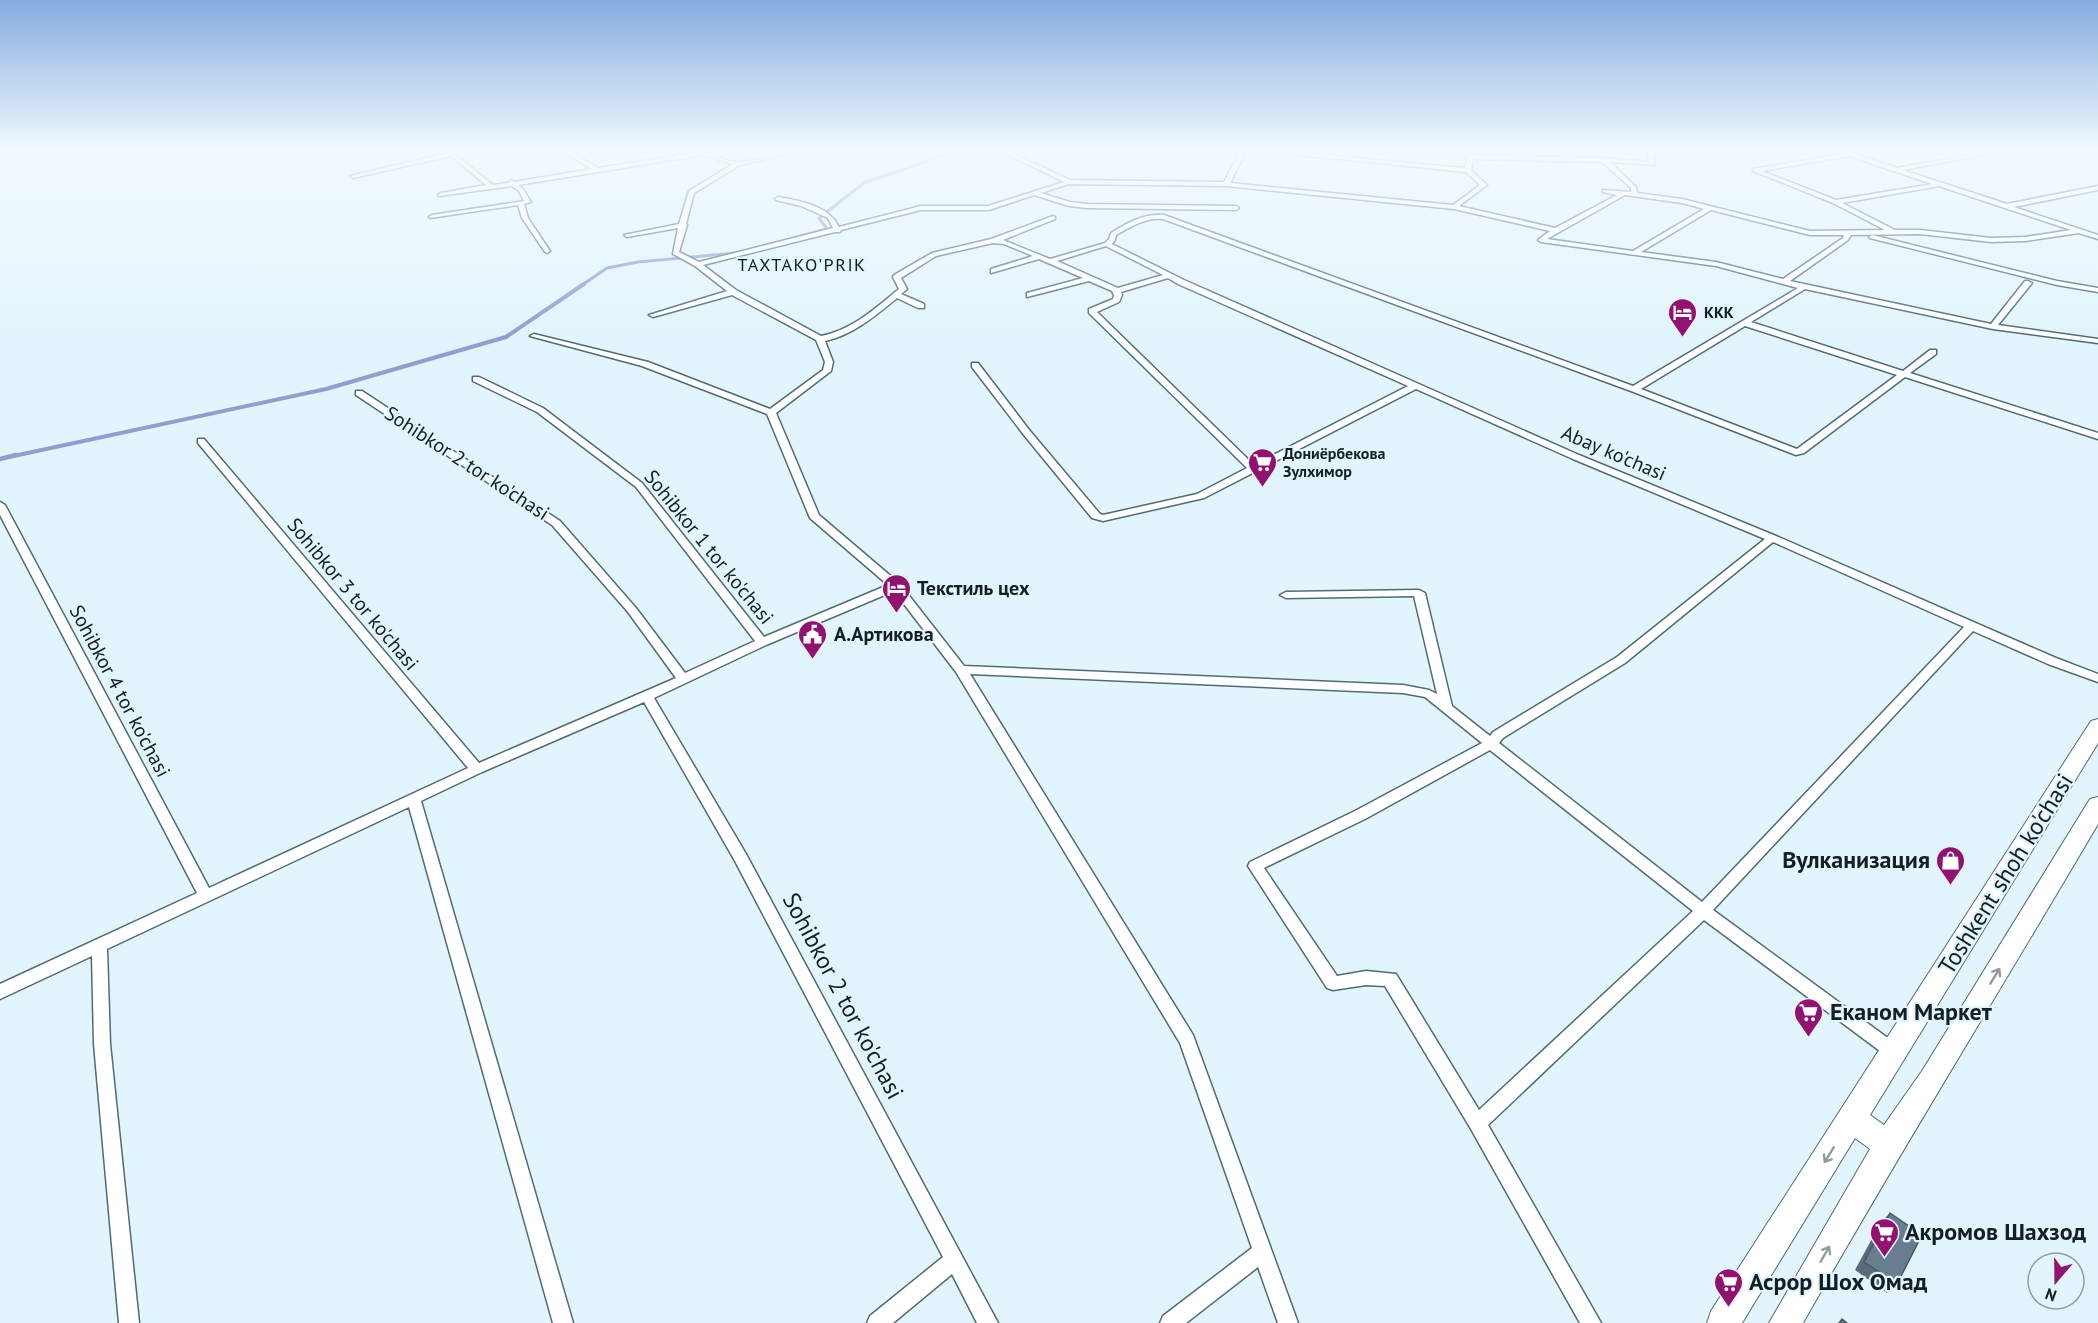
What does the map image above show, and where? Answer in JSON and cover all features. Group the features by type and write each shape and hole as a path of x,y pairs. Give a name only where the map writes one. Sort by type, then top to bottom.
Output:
{"main road":[{"name":"Toshkent shoh ko'chasi","path":"1723,1323 2098,726"},
{"path":"1785,1323 1888,1145 1932,1080 2098,805"},
{"path":"1852,1119 1888,1145"}],"street":[{"path":"432,217 461,213"},
{"path":"523,213 547,251"},
{"path":"687,213 675,253 696,263 733,292 820,339 829,362 827,371 771,412"},
{"path":"822,213 831,217 838,231"},
{"path":"696,263 838,231 904,213"},
{"path":"1050,261 1107,244 1115,232 1159,213"},
{"path":"1479,213 1556,230"},
{"path":"1588,213 1541,240 1716,264 1804,287 1993,327 2098,341"},
{"path":"1634,253 1702,213"},
{"path":"1728,213 1801,232 1863,234 1893,232 1991,240 2025,239 2078,231"},
{"path":"1856,213 1893,232"},
{"path":"2027,213 2098,237"},
{"path":"1156,215 1634,389 1799,452 1933,352"},
{"path":"820,339 854,326 896,295 903,289 897,277 934,254 993,241 1053,218"},
{"path":"627,235 684,225"},
{"path":"1785,281 1846,239 1848,234"},
{"path":"1863,234 2057,283 2098,290"},
{"path":"993,241 1005,243 1050,261 1116,291 1169,276"},
{"name":"Abay ko'chasi","path":"1107,244 1169,276 1576,457 1772,538 2052,661 2098,678"},
{"path":"994,271 1038,257"},
{"path":"1030,295 1091,278"},
{"path":"1993,327 2028,283"},
{"path":"1634,389 1804,287"},
{"path":"1116,291 1116,300 1092,311 1252,468"},
{"path":"653,315 733,292"},
{"path":"896,295 921,306"},
{"path":"1745,323 2098,436"},
{"path":"534,336 645,364 771,412 814,516 896,586 961,670 1187,1040 1288,1323"},
{"path":"975,365 1027,433 1096,516 1109,518 1200,496 1415,386"},
{"name":"Sohibkor 1 tor ko'chasi","path":"476,379 540,410 639,486 762,642"},
{"name":"Sohibkor 2 tor ko'chasi","path":"359,393 556,523 624,601 683,679"},
{"name":"Sohibkor 3 tor ko'chasi","path":"201,441 477,770"},
{"name":"Sohibkor 4 tor ko'chasi","path":"0,505 205,895"},
{"path":"1591,1323 1477,1123 1390,979 1366,978 1333,983 1255,866 1360,815 1492,743 1498,735 1621,660 1772,538"},
{"path":"0,992 477,770 647,696 762,642 896,586"},
{"path":"1286,595 1419,593 1446,706"},
{"path":"1477,1123 1703,911 1972,625"},
{"path":"961,670 1403,689 1429,694 1703,911 1894,1052"},
{"name":"Sohibkor 2 tor ko'chasi","path":"647,696 741,858 988,1323"},
{"path":"414,799 563,1323"},
{"path":"99,945 102,1044 129,1323"},
{"path":"1170,1323 1262,1252"},
{"path":"877,1323 954,1260"}],"building":[{"name":"Акромов Шахзод","path":"1890,1213 1922,1235 1897,1284 1864,1262"}],"waterway":[{"path":"753,249 827,229 819,218 826,213"},
{"path":"582,285 607,268 638,262 735,253"},
{"path":"9,457 326,389 506,337 584,284"},
{"path":"0,459 16,455"}],"place":[{"name":"ККК","path":"1683,338"},
{"name":"Дониёрбекова Зулхимор","path":"1262,488"},
{"name":"Текстиль цех","path":"896,614"},
{"name":"А.Артикова","path":"813,660"},
{"name":"Вулканизация","path":"1951,886"},
{"name":"Еканом Маркет","path":"1809,1038"},
{"name":"Акромов Шахзод","path":"1884,1258"},
{"name":"Асрор Шох Омад","path":"1728,1308"}],"district":[{"name":"TAXTAKO'PRIK","path":"802,265"}]}
